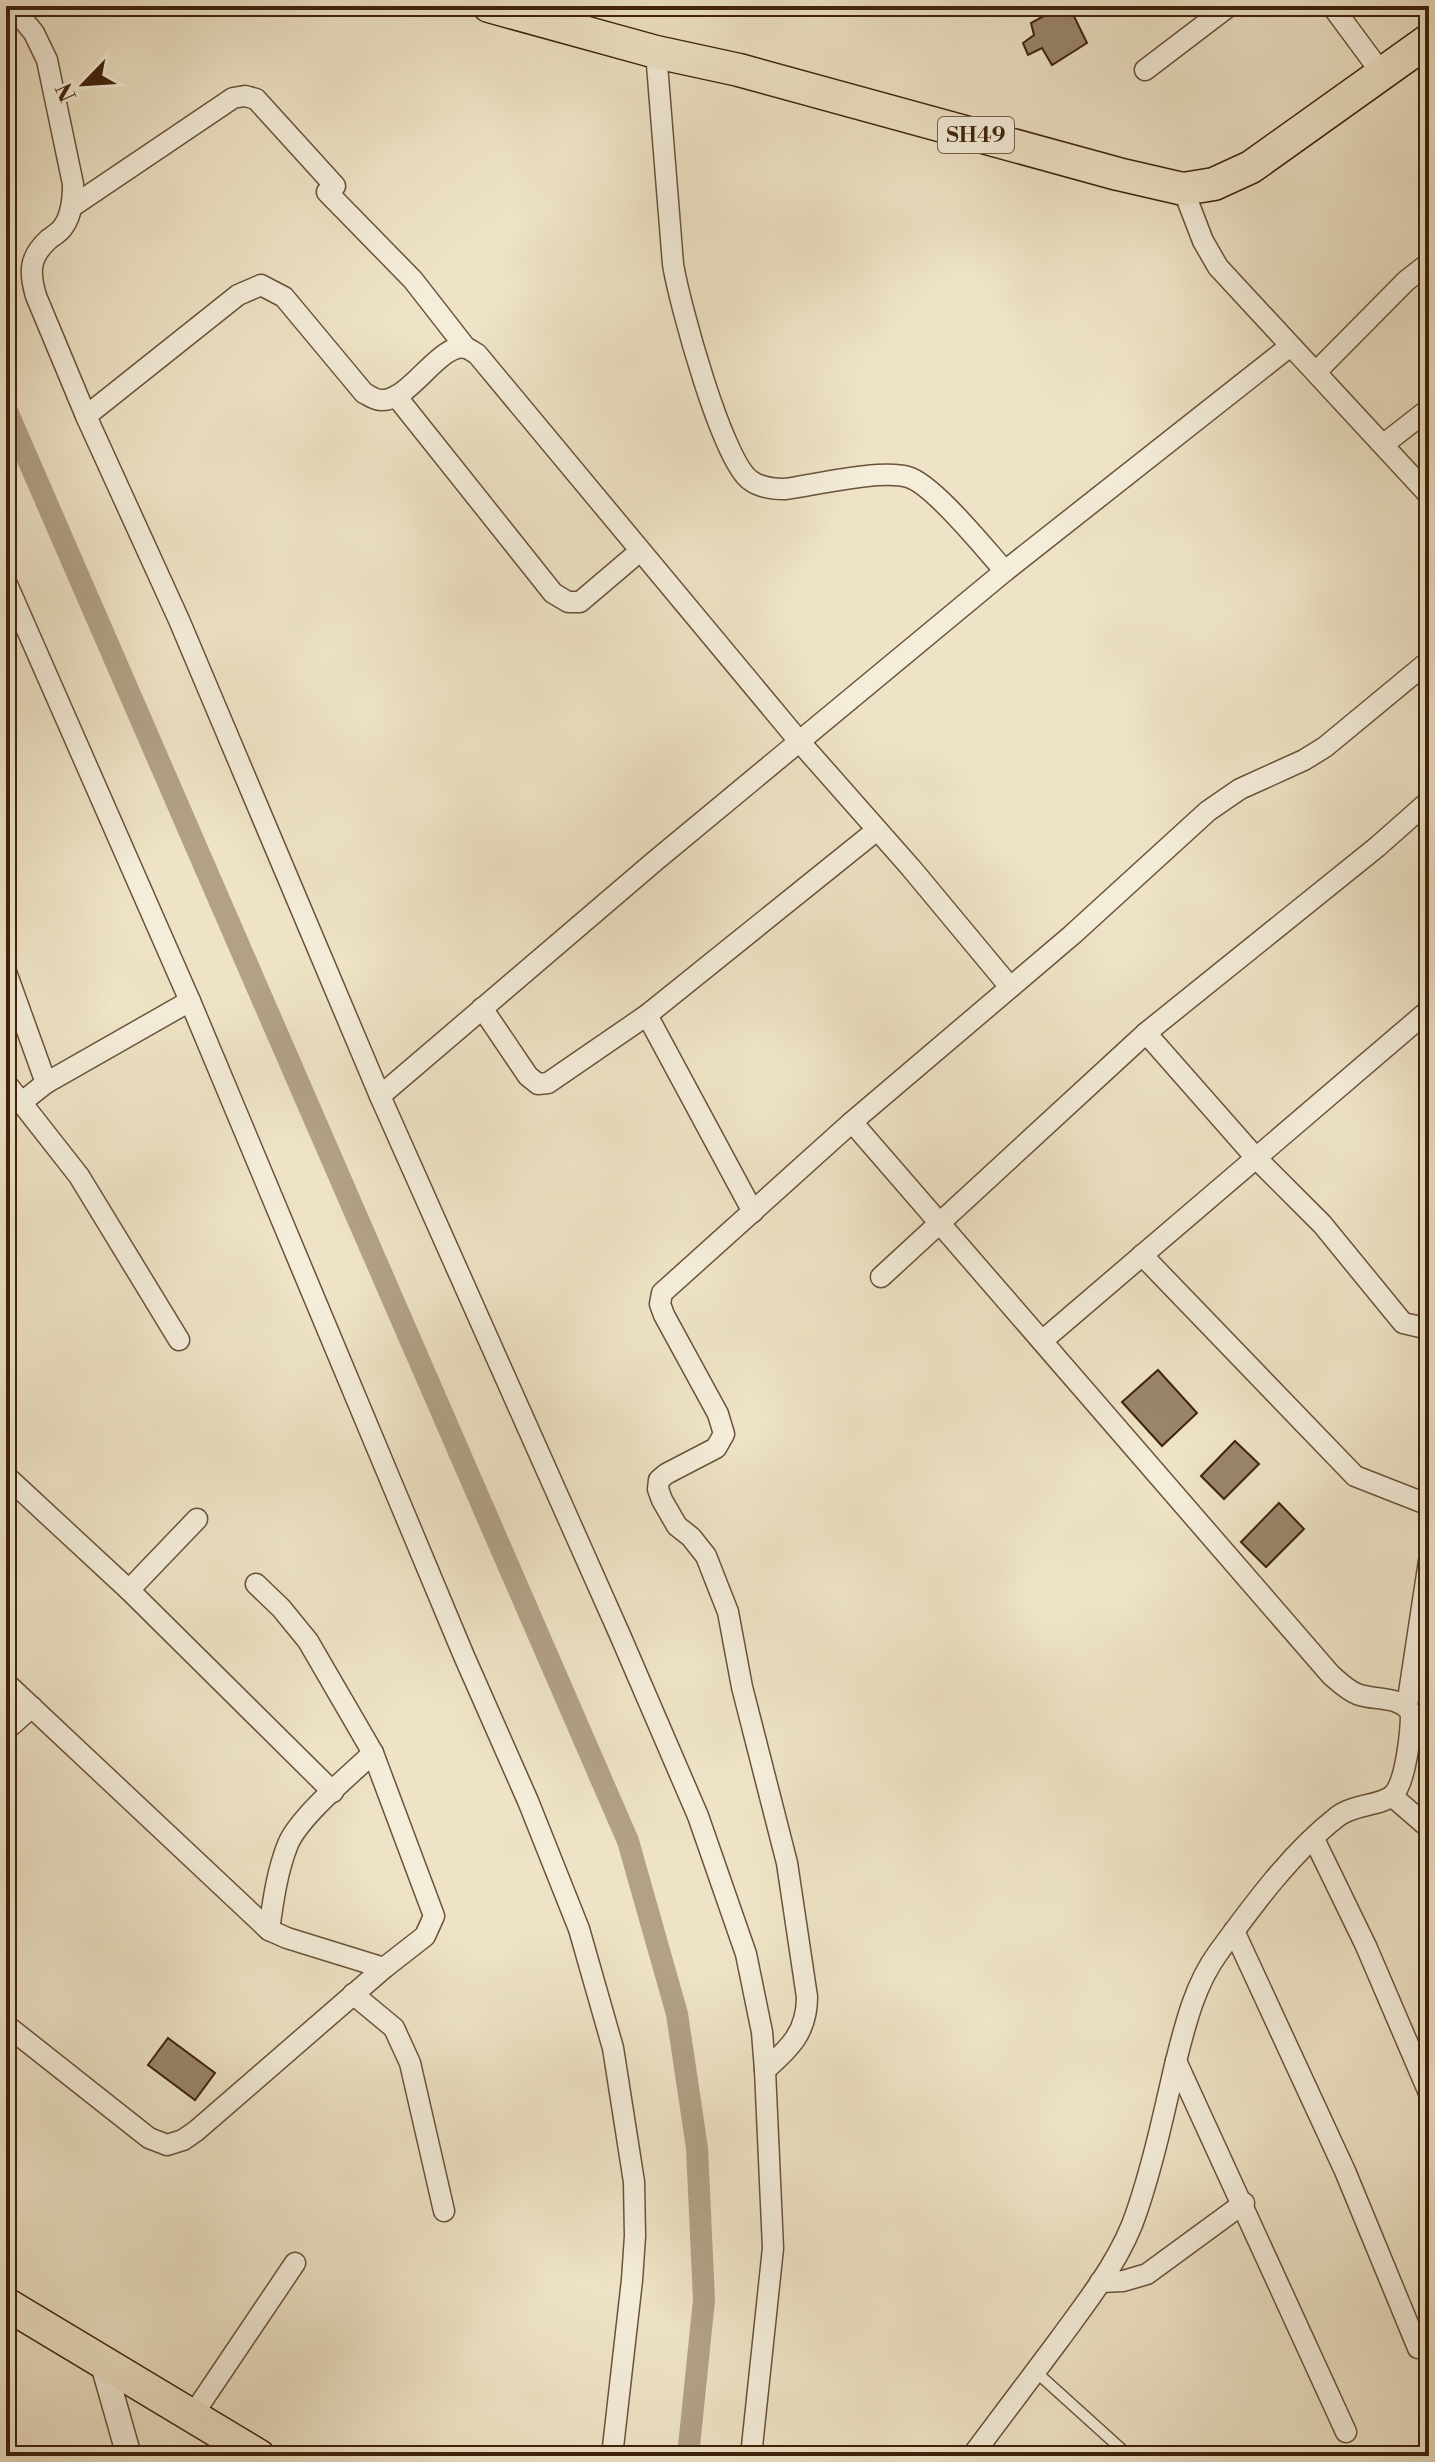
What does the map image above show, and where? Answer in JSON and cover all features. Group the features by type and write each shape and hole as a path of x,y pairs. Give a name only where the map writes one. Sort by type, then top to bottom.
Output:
{"main road":[{"name":"SH49","path":"489,6 1183,189 1214,184 1251,167 1429,40"},
{"path":"6,2304 259,2456"}],"street":[{"path":"12,6 34,33 47,60 73,184 73,206 64,227 42,245 31,262 36,296 86,416 179,620 380,1096 698,1816 746,1954 762,2032 773,2248 751,2456"},
{"path":"1145,70 1229,6"},
{"path":"1332,6 1383,75"},
{"path":"656,52 678,298 701,371 738,468 751,482 769,489 890,474 910,477 928,489 1005,571"},
{"path":"73,206 233,98 245,96 256,99 413,280 466,348 477,354 799,741 1010,987"},
{"path":"1183,189 1203,241 1218,267 1429,495"},
{"path":"1316,372 1406,281 1429,263"},
{"path":"86,416 238,295 261,285 284,297 364,393 376,399 385,401 396,396 447,354 466,348"},
{"path":"380,1096 655,861 1005,571 1289,347"},
{"path":"396,396 553,593 568,602 580,602 640,551"},
{"path":"1384,444 1429,409"},
{"path":"6,582 190,1001 464,1656 528,1801 579,1929 613,2048 634,2182 632,2280 612,2456"},
{"path":"765,2070 792,2046 802,2030 807,1997 787,1863 742,1687 728,1612 706,1556 691,1537 677,1526 658,1489 659,1480 666,1474 716,1448 724,1434 718,1414 664,1315 660,1304 662,1293 852,1122 1208,811 1240,789 1325,747 1429,661"},
{"path":"881,1277 1146,1033 1377,847 1429,801"},
{"path":"482,1008 528,1076 538,1084 548,1083 647,1015 877,830"},
{"path":"6,972 46,1083"},
{"path":"22,1102 46,1083 190,1001"},
{"path":"1042,1341 1429,1010"},
{"path":"647,1015 753,1212"},
{"path":"1146,1033 1256,1158 1322,1224 1403,1323 1429,1329"},
{"path":"6,1083 79,1176 179,1340"},
{"path":"852,1122 1331,1675 1359,1695 1398,1702 1407,1706 1411,1713 1403,1771 1392,1796 1338,1816 1268,1888 1204,1974 1180,2037 1137,2212 1127,2235 1100,2282 972,2456"},
{"path":"1142,1255 1355,1476 1429,1505"},
{"path":"6,1476 129,1590 333,1792"},
{"path":"129,1590 197,1519"},
{"path":"1407,1706 1429,1561"},
{"path":"6,2025 149,2138 167,2145 183,2140 196,2131 353,1994 425,1936 434,1916 373,1753 308,1641 256,1584"},
{"path":"6,1683 269,1930 384,1968"},
{"path":"6,1730 32,1707"},
{"path":"269,1930 274,1895 288,1844 300,1825 373,1753"},
{"path":"1392,1796 1429,1828"},
{"path":"1314,1839 1366,1946 1429,2093"},
{"path":"1234,1931 1345,2171 1418,2348"},
{"path":"353,1994 394,2028 410,2063 444,2211"},
{"path":"1176,2061 1244,2203 1346,2432"},
{"path":"1100,2282 1123,2281 1147,2274 1244,2203"},
{"path":"192,2416 295,2263"},
{"path":"102,2361 129,2456"}],"lane":[{"path":"1035,2371 1129,2456"}],"building":[{"path":"1062,6 1069,6 1087,43 1052,65 1042,48 1028,55 1023,43 1034,35 1031,23"},
{"path":"1158,1370 1197,1413 1162,1446 1122,1402"},
{"path":"1235,1441 1259,1464 1224,1499 1201,1476"},
{"path":"1279,1503 1304,1529 1266,1567 1241,1542"},
{"path":"168,2038 215,2073 195,2100 148,2065"}],"waterway":[{"path":"6,409 628,1841 677,2014 697,2148 704,2300 688,2456"}]}
